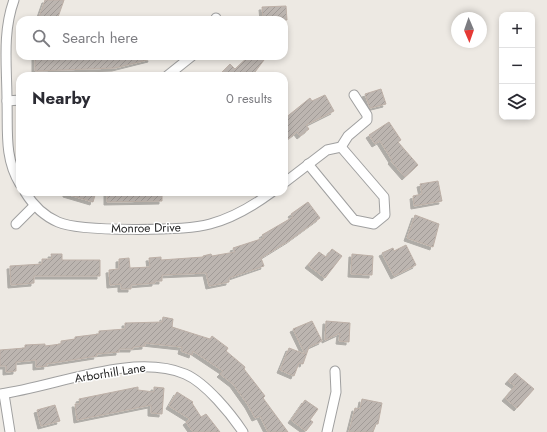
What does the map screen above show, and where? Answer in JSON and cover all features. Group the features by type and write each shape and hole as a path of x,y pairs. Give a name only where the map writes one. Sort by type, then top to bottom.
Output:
{"street":[{"path":"14,0 6,36 6,139 12,172 16,178"},
{"path":"172,72 187,60"},
{"path":"288,180 327,150 341,147 348,136 367,120 367,115 354,95"},
{"path":"7,101 16,100"},
{"path":"308,164 354,220 374,224 385,215 384,197 341,147"},
{"name":"Monroe Drive","path":"28,196 34,206 58,222 84,228 178,228 208,225 234,216 266,196"},
{"path":"16,224 34,206"},
{"name":"Arborhill Lane","path":"2,394 124,369 157,367 186,375 200,383 243,432"},
{"path":"327,432 336,392 335,371"},
{"path":"2,394 10,432"}],"building":[{"path":"45,0 64,0 58,16 39,16"},
{"path":"286,6 287,16 263,16 262,7"},
{"path":"35,60 147,60 115,68 35,71"},
{"path":"245,60 264,60 255,72 222,72 230,64 235,69"},
{"path":"381,89 386,104 370,108 365,94"},
{"path":"325,95 334,111 306,125 309,129 300,136 297,132 288,139 288,116 310,98 312,101"},
{"path":"389,122 401,140 398,142 418,165 405,177 391,161 392,160 380,141 375,144 369,135"},
{"path":"438,181 442,201 414,206 413,196 422,194 420,184"},
{"path":"73,196 95,196 93,202"},
{"path":"107,196 162,196 162,201 107,202"},
{"path":"308,202 320,218 290,240 261,258 264,266 229,278 229,282 209,286 206,273 162,275 162,281 131,285 131,289 121,289 121,284 110,285 109,270 119,269 119,259 129,258 130,268 150,267 149,258 161,257 161,260 203,257 211,254 212,256 235,252 233,248 264,238 262,235 293,217 291,214"},
{"path":"415,215 439,224 433,247 407,238"},
{"path":"406,245 416,265 394,276 382,253 393,248 394,251"},
{"path":"332,249 342,256 325,278 308,265 319,252 326,257"},
{"path":"51,254 62,254 62,260 100,260 100,276 34,276 34,283 11,285 10,266 42,264 42,259 52,259"},
{"path":"352,254 373,256 372,275 351,274"},
{"path":"163,317 173,319 172,327 210,339 212,336 228,348 226,351 245,367 244,369 265,396 263,398 288,432 268,432 260,416 255,418 233,384 220,374 223,371 193,351 192,355 181,351 182,347 145,343 145,346 133,347 133,349 119,349 119,352 96,354 97,356 46,364 47,366 36,367 36,360 16,362 16,371 6,372 6,366 0,366 0,350 25,348 25,345 45,344 45,346 61,344 61,341 75,339 75,337 99,334 99,331 125,329 125,323 162,322"},
{"path":"312,321 322,341 309,347 303,364 299,363 294,376 280,370 289,348 305,354 293,329"},
{"path":"326,321 350,323 349,342 339,341 340,333 325,340"},
{"path":"515,373 534,389 517,408 505,398 515,386 508,381"},
{"path":"138,387 138,390 154,392 154,387 164,388 162,414 151,413 151,405 77,420 75,404 80,404 79,399"},
{"path":"177,392 193,402 192,403 201,417 206,414 220,432 193,432 186,422 190,419 169,406"},
{"path":"362,399 382,403 378,424 376,424 373,432 349,432 355,408 360,409"},
{"path":"305,400 318,409 310,420 313,422 306,431 291,420"},
{"path":"55,405 60,421 41,426 37,410"}]}
